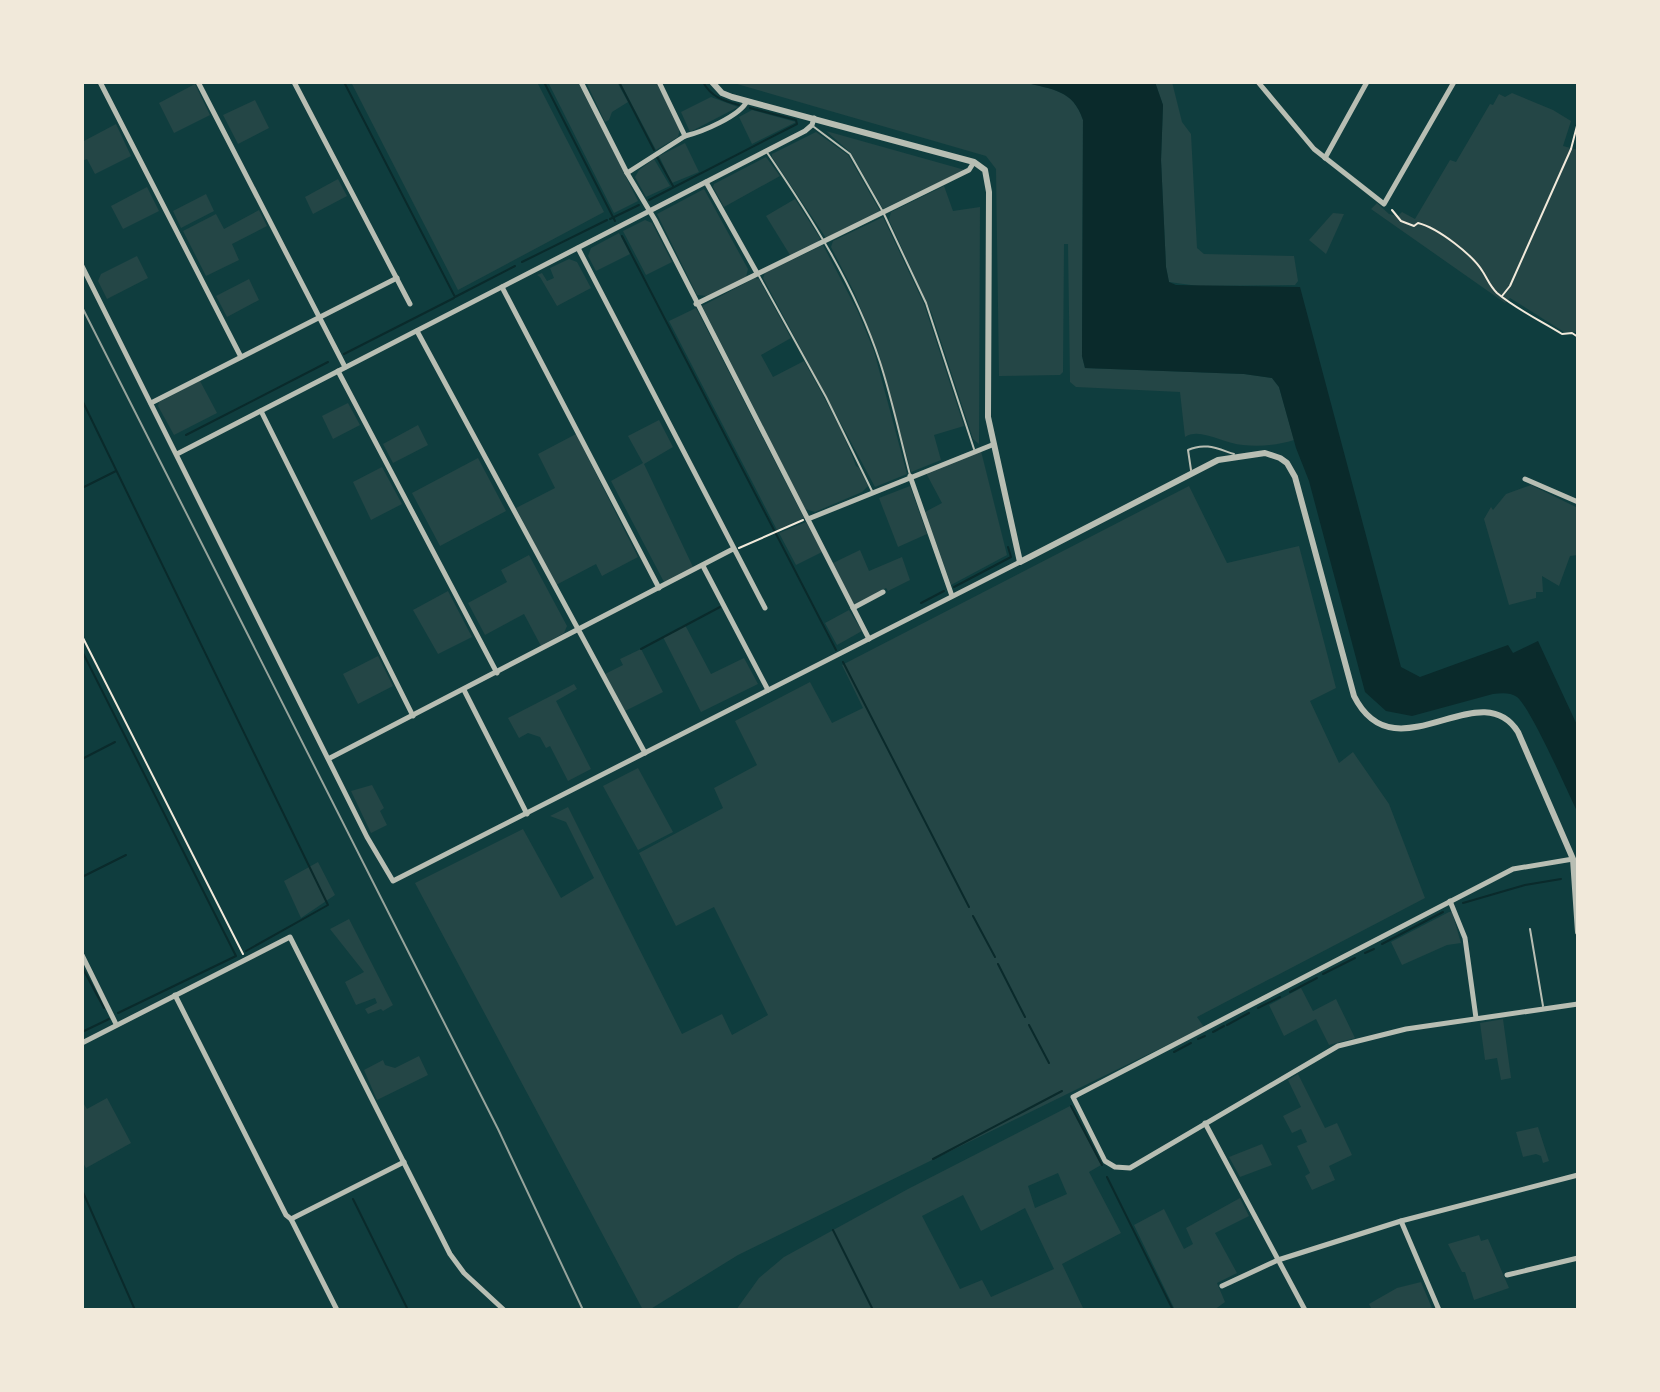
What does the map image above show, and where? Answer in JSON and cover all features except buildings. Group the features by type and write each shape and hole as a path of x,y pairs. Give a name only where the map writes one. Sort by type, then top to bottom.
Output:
{"street":[{"path":"100,82 241,357"},
{"path":"198,82 345,367"},
{"path":"294,82 410,304"},
{"path":"581,82 869,639"},
{"path":"659,82 685,136"},
{"path":"712,82 722,93 813,122 974,162 985,170 989,192 988,417 1020,562"},
{"path":"1258,82 1289,121 1325,158 1384,204 1454,82"},
{"path":"1325,158 1367,82"},
{"path":"627,173 685,136 741,110 747,101"},
{"path":"177,454 766,151 813,122"},
{"path":"696,304 969,170 974,162"},
{"path":"706,182 757,273"},
{"path":"578,248 765,608"},
{"path":"82,266 367,837 393,881 1020,562 1191,471 1218,460 1265,453 1287,463 1295,477 1358,704 1372,718 1398,729 1424,726 1481,711 1503,715 1518,732 1575,859 1578,932"},
{"path":"151,403 397,278"},
{"path":"502,287 659,588"},
{"path":"417,331 645,753"},
{"path":"338,371 497,673"},
{"path":"261,411 413,716"},
{"path":"808,519 992,445"},
{"path":"910,476 952,596"},
{"path":"1525,479 1578,502"},
{"path":"330,758 733,549"},
{"path":"703,566 768,690"},
{"path":"853,608 883,592"},
{"path":"464,690 527,814"},
{"path":"1575,859 1513,869 1073,1097 1105,1161 1122,1169 1130,1168 1338,1046 1406,1029 1578,1004"},
{"path":"1450,901 1462,926 1476,1018"},
{"path":"82,1043 290,937 457,1265 504,1310"},
{"path":"82,955 116,1024"},
{"path":"175,995 337,1310"},
{"path":"1205,1123 1305,1310"},
{"path":"291,1219 404,1162"},
{"path":"1222,1286 1278,1260 1401,1221 1578,1175"},
{"path":"1401,1221 1439,1310"},
{"path":"1507,1275 1578,1258"}],"lane":[{"path":"813,122 850,154 883,212 926,303 974,450"},
{"path":"766,151 826,242 879,359 910,476"},
{"path":"757,273 826,397 872,491"},
{"path":"1191,471 1188,450 1195,446 1207,445 1239,456"},
{"path":"1530,929 1543,1008"}],"path":[{"path":"1502,296 1510,286 1567,155 1578,122"},
{"path":"1392,210 1401,221 1414,226 1418,223 1428,225 1460,248 1502,296 1562,334 1572,333 1578,337"},
{"path":"733,549 808,519"},
{"path":"82,636 245,959"}],"shaded area":[{"path":"351,82 537,82 604,212 458,290"},
{"path":"548,82 578,82 638,201 614,213"},
{"path":"586,82 617,82 628,102 612,112 605,122"},
{"path":"620,82 656,82 680,129 678,137 656,150"},
{"path":"730,82 1024,82 1067,96 1074,102 1083,120 1082,356 1085,368 1244,374 1272,378 1279,387 1294,440 1256,446 1198,434 1185,437 1180,392 1076,387 1070,382 1068,244 1064,244 1063,372 1060,375 999,376 996,169 986,156"},
{"path":"1024,82 1155,82 1163,105 1161,160 1169,282 1176,285 1300,287 1401,667 1420,677 1508,645 1513,653 1538,641 1578,727 1578,813 1531,717 1514,695 1493,694 1412,716 1386,711 1365,692 1309,481 1279,387 1272,378 1244,374 1085,368 1082,356 1083,120 1074,102 1067,96"},
{"path":"1155,82 1172,82 1182,122 1191,134 1197,248 1204,254 1294,256 1298,281 1295,285 1198,286 1169,282 1161,160 1163,105"},
{"path":"195,84 210,115 174,133 159,103"},
{"path":"1512,93 1571,121 1563,146 1578,150 1578,332 1564,332 1510,298 1505,303 1371,209 1377,203 1389,214 1398,216 1402,212 1415,219 1450,160 1456,162 1490,104 1493,105 1499,94 1505,97"},
{"path":"711,97 738,107 690,132 681,112"},
{"path":"255,100 269,128 238,144 223,115"},
{"path":"752,110 796,122 752,144 739,117"},
{"path":"116,124 131,156 95,174 87,159 82,161 82,142"},
{"path":"826,131 965,170 883,209 851,153"},
{"path":"816,132 848,155 880,211 826,238 772,157 772,154"},
{"path":"685,143 699,172 672,183 659,156"},
{"path":"766,157 780,176 724,207 714,184"},
{"path":"654,159 670,186 646,197 635,177"},
{"path":"338,179 347,196 313,214 305,197"},
{"path":"944,186 953,211 980,207 979,444 973,439 932,314 889,220 891,212"},
{"path":"147,187 159,211 123,229 111,206"},
{"path":"704,189 748,269 746,277 707,296 697,295 657,214"},
{"path":"206,194 214,211 181,228 173,211"},
{"path":"795,199 820,238 790,255 766,216"},
{"path":"259,210 267,226 232,244 239,260 206,276 183,231 216,214 224,229"},
{"path":"1333,213 1344,214 1326,254 1309,240"},
{"path":"883,217 924,304 964,426 934,435 941,460 911,472 879,354 854,292 831,247 833,241"},
{"path":"645,220 652,223 672,262 646,275 623,231"},
{"path":"619,233 630,254 596,271 588,256 591,248"},
{"path":"823,245 858,312 874,351 907,474 875,487 763,278 765,273"},
{"path":"137,256 148,278 107,299 98,281 101,274"},
{"path":"569,259 577,262 591,288 557,306 537,275 542,273 547,281 554,278 550,268"},
{"path":"755,278 759,279 791,338 761,355 773,377 804,361 868,486 862,492 815,512 805,509 702,306"},
{"path":"249,279 259,300 227,317 216,296"},
{"path":"696,308 804,518 777,530 669,321"},
{"path":"200,381 217,413 174,435 158,406 159,402"},
{"path":"348,403 360,425 333,439 322,416"},
{"path":"659,420 673,447 644,464 693,567 664,582 611,481 643,463 628,436"},
{"path":"418,425 428,445 393,463 383,444"},
{"path":"576,434 638,557 602,576 596,564 556,585 516,508 555,488 538,454"},
{"path":"981,451 1007,555 951,585 925,512 942,503 926,473"},
{"path":"478,458 506,511 440,546 412,493"},
{"path":"382,467 402,504 371,520 353,482"},
{"path":"1531,485 1578,508 1578,555 1570,556 1559,586 1542,576 1543,592 1536,592 1536,598 1509,605 1484,519 1491,507 1493,510 1506,494"},
{"path":"910,486 927,534 898,547 879,498"},
{"path":"1189,486 1227,563 1299,546 1336,688 1310,701 1339,763 1353,752 1389,804 1425,898 1197,1017 1204,1027 738,1255 649,1310 643,1310 415,883 523,829 561,898 594,878 566,822 550,816 568,807 682,1034 722,1014 732,1035 768,1015 714,907 676,926 639,853 723,808 714,788 757,765 735,721 810,682 832,723 863,708 842,665"},
{"path":"806,522 822,552 796,565 779,533"},
{"path":"860,550 869,571 902,557 910,580 888,591 886,588 854,605 833,563"},
{"path":"529,555 567,626 564,633 541,646 524,614 485,635 468,603 507,582 501,570"},
{"path":"448,591 472,637 438,654 413,610"},
{"path":"849,610 862,631 837,645 825,623"},
{"path":"685,625 711,674 744,658 758,684 701,712 663,637"},
{"path":"641,649 663,692 625,711 605,674 623,665 620,659"},
{"path":"378,656 393,686 358,704 343,674"},
{"path":"574,684 577,689 556,701 591,769 568,781 550,746 546,748 540,737 528,733 519,738 508,718"},
{"path":"638,768 673,832 638,850 603,786"},
{"path":"372,785 384,808 380,811 387,825 371,833 351,791"},
{"path":"318,862 335,895 301,918 284,881"},
{"path":"1452,912 1461,943 1447,945 1402,965 1391,942"},
{"path":"349,919 393,1005 383,1011 368,1014 365,1009 377,1003 375,998 356,1005 345,982 364,972 330,929"},
{"path":"1301,988 1313,1011 1336,999 1355,1038 1329,1045 1316,1019 1284,1036 1269,1005"},
{"path":"1503,1019 1511,1078 1501,1080 1497,1058 1485,1060 1480,1023"},
{"path":"419,1056 428,1075 377,1100 364,1070 383,1060 385,1065 395,1068"},
{"path":"1298,1074 1325,1128 1337,1123 1352,1155 1329,1166 1335,1180 1312,1190 1305,1176 1310,1173 1297,1146 1307,1142 1301,1129 1292,1133 1283,1116 1301,1107 1288,1080"},
{"path":"107,1098 131,1143 86,1168 82,1161 82,1101 87,1109"},
{"path":"1070,1106 1101,1165 1089,1172 1121,1233 1062,1264 1084,1310 736,1310 759,1278 784,1257","holes":["1058,1173 1067,1194 1035,1208 1028,1186","963,1195 981,1231 1025,1208 1054,1269 991,1297 982,1280 960,1289 922,1216"]},
{"path":"1538,1127 1549,1161 1543,1163 1541,1156 1536,1154 1523,1157 1516,1132"},
{"path":"1262,1144 1272,1165 1240,1177 1229,1157"},
{"path":"1240,1198 1249,1216 1215,1233 1237,1273 1217,1283 1225,1302 1214,1310 1175,1310 1134,1225 1164,1209 1184,1249 1193,1244 1186,1228"},
{"path":"1479,1235 1481,1241 1488,1239 1509,1288 1474,1300 1465,1272 1462,1272 1448,1244"},
{"path":"1421,1282 1432,1308 1372,1310 1369,1304 1397,1288"}],"waterway":[{"path":"344,82 455,297 515,266"},
{"path":"544,82 615,221"},
{"path":"619,82 654,150"},
{"path":"703,82 714,95 739,105"},
{"path":"649,200 797,124 796,120 750,108"},
{"path":"657,157 673,186"},
{"path":"610,219 639,205"},
{"path":"522,262 607,220"},
{"path":"622,236 836,650"},
{"path":"344,354 454,298"},
{"path":"186,435 328,362"},
{"path":"82,400 328,905 246,951"},
{"path":"82,488 116,471"},
{"path":"954,587 1011,557 1008,547"},
{"path":"921,603 944,591"},
{"path":"641,649 720,607"},
{"path":"82,651 236,956 118,1013"},
{"path":"843,662 969,907"},
{"path":"82,759 115,742"},
{"path":"82,877 126,855"},
{"path":"1463,903 1525,885 1561,879"},
{"path":"1382,944 1443,912"},
{"path":"973,916 995,957"},
{"path":"1365,953 1374,949"},
{"path":"1323,974 1355,958"},
{"path":"998,964 1025,1017"},
{"path":"82,967 104,1008"},
{"path":"1290,992 1317,978"},
{"path":"1258,1008 1280,997"},
{"path":"1227,1025 1249,1013"},
{"path":"82,1032 109,1019"},
{"path":"1029,1025 1049,1063"},
{"path":"1213,1032 1224,1026"},
{"path":"1198,1039 1205,1036"},
{"path":"1174,1052 1191,1043"},
{"path":"933,1159 1062,1091"},
{"path":"1071,1106 1102,1165"},
{"path":"1107,1177 1173,1310"},
{"path":"82,1190 135,1310"},
{"path":"353,1199 408,1310"},
{"path":"833,1230 873,1310"}],"railway":[{"path":"82,307 498,1129 583,1310"}]}
